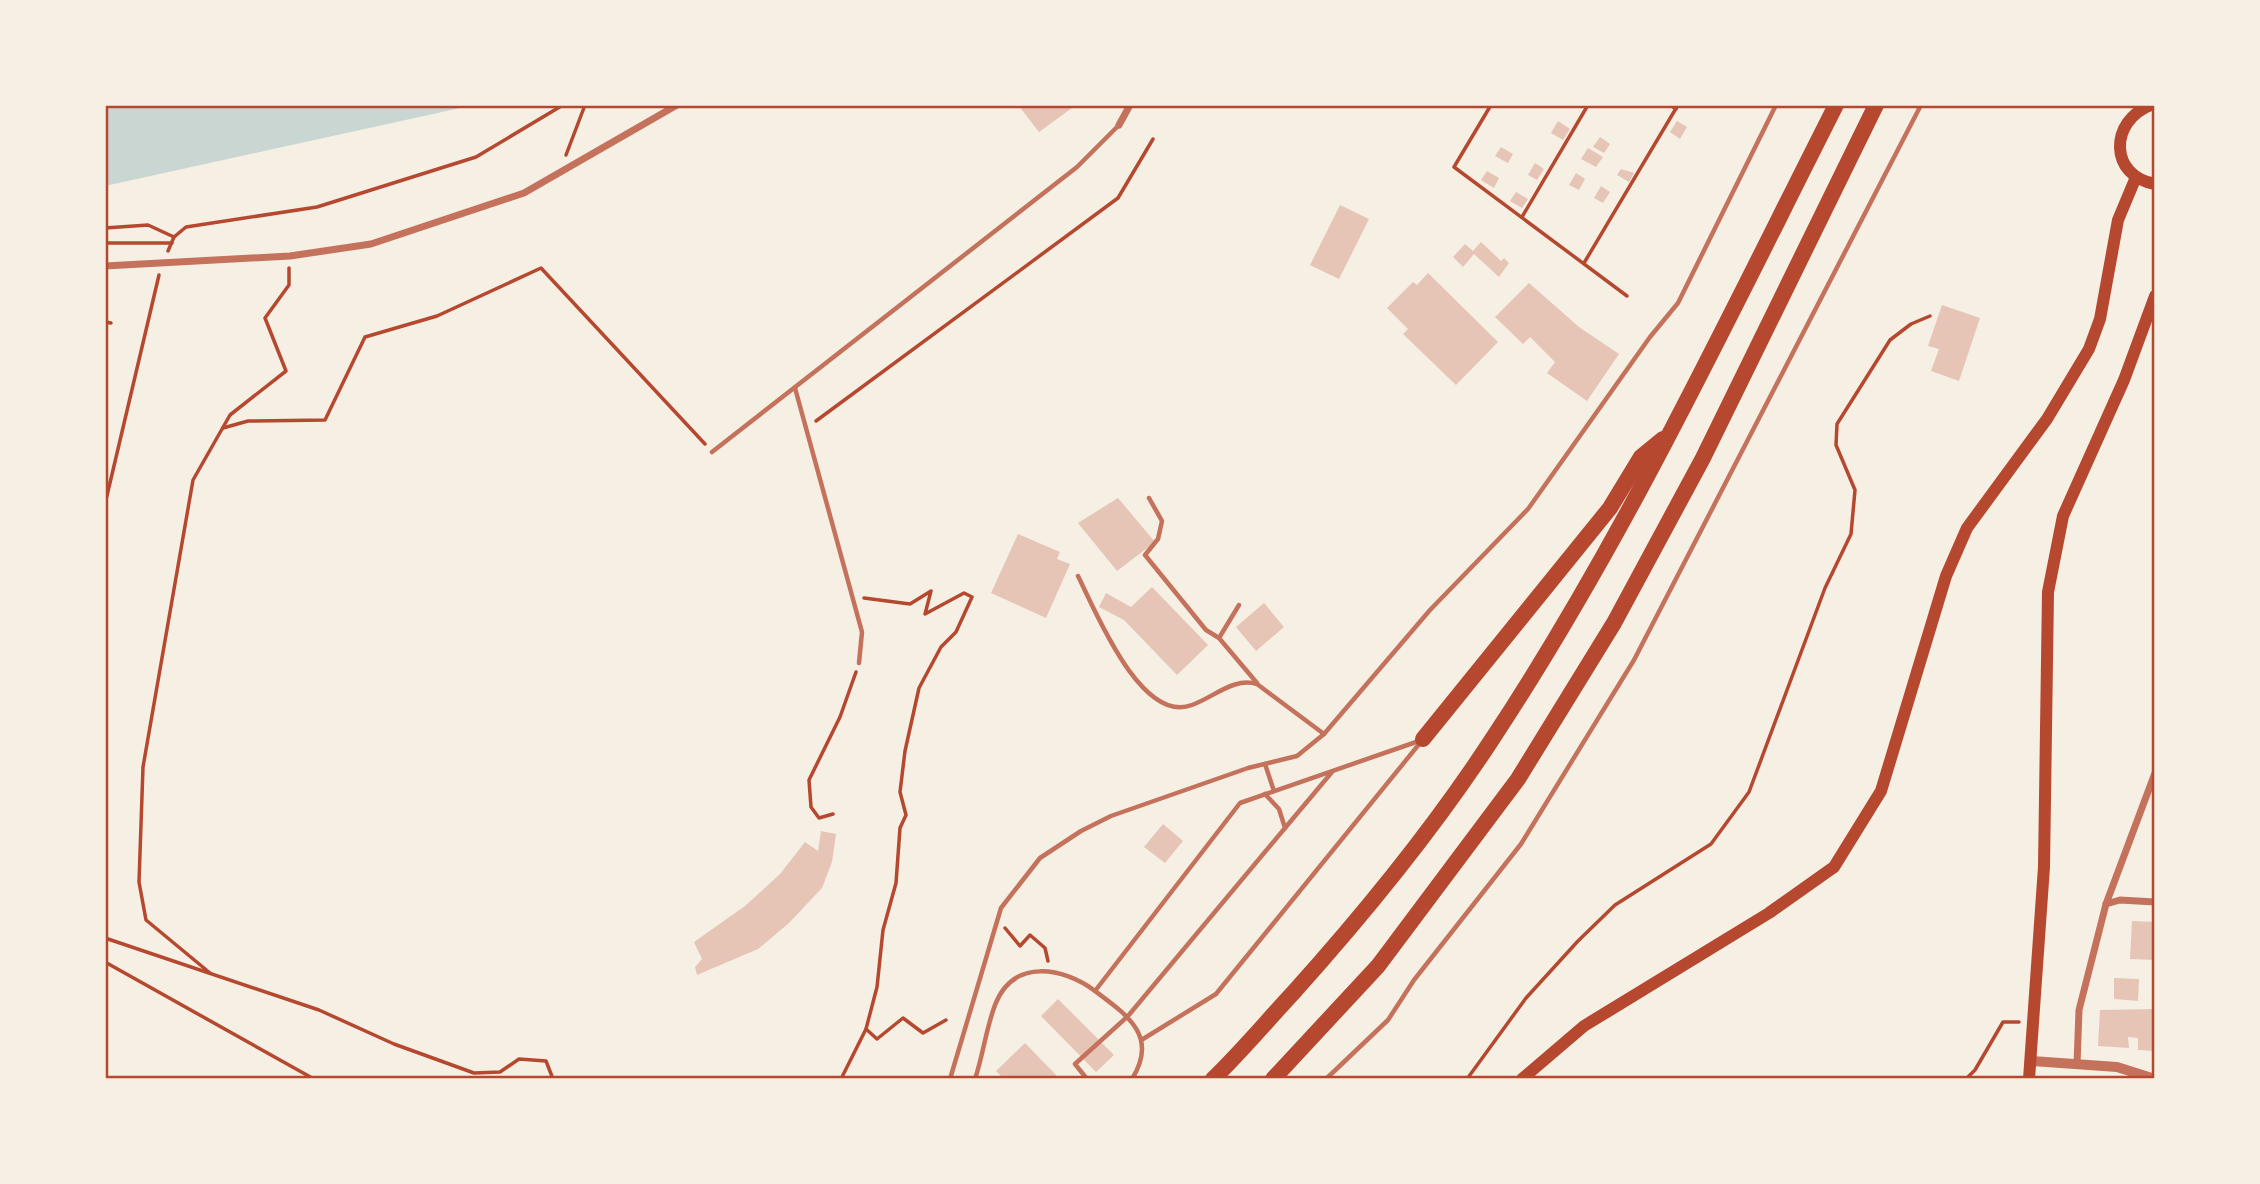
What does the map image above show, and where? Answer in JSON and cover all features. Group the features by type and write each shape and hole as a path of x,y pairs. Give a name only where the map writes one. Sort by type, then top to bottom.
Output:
{"highway":[{"path":"1213,1079 1349,930 1429,831 1491,742 1583,594 1670,433 1836,105"},
{"path":"1273,1079 1377,966 1518,779 1614,623 1703,458 1876,105"},
{"path":"1423,739 1610,508 1641,457 1670,433"}],"main road":[{"path":"2151,105 2129,118 2122,131 2122,158 2136,177 2155,184"},
{"path":"1522,1079 1584,1026 1769,913 1834,867 1881,791 1947,576 1967,528 2047,419 2089,349 2100,319 2118,220 2136,177"},
{"path":"2029,1079 2044,867 2048,592 2063,516 2124,380 2155,296"}],"street":[{"path":"105,266 290,256 371,244 524,193 677,105"},
{"path":"1119,125 1130,105"},
{"path":"2077,1064 2079,1010 2106,904 2155,773"},
{"path":"2106,904 2120,900 2155,902"},
{"path":"2031,1061 2117,1067 2155,1079"}],"lane":[{"path":"950,1079 1001,908 1040,858 1081,831 1111,816 1265,764 1297,756 1324,734 1430,610 1528,509 1650,337 1678,303 1776,105"},
{"path":"1326,1079 1388,1020 1414,980 1521,844 1620,683 1921,105"},
{"path":"712,452 1077,167 1119,125"},
{"path":"795,387 862,632 859,663"},
{"path":"1149,498 1162,522 1158,539 1145,555 1206,629 1219,638 1258,684 1324,734"},
{"path":"1078,576 1121,660 1140,685 1163,704 1189,707 1247,681 1258,684"},
{"path":"1219,638 1239,605"},
{"path":"1095,991 1240,803 1423,739"},
{"path":"1143,1039 1216,994 1423,739"},
{"path":"1265,764 1274,791"},
{"path":"1087,1079 1075,1063 1128,1016 1332,771"},
{"path":"1265,794 1279,809 1285,828"},
{"path":"975,1079 996,1003 1006,989 1030,972 1050,970 1079,979 1128,1016 1143,1039 1142,1063 1132,1079"},
{"path":"977,1072 982,1079"}],"path":[{"path":"105,228 148,225 174,237 186,227 317,207 477,156 563,105"},
{"path":"559,173 585,105"},
{"path":"1491,105 1454,167 1628,296"},
{"path":"1522,217 1588,105"},
{"path":"1584,263 1677,107 1670,105"},
{"path":"806,429 1118,198 1153,139"},
{"path":"105,243 172,243"},
{"path":"209,973 146,920 139,882 143,767 193,480 230,415 286,371 265,317 289,285 290,256"},
{"path":"105,504 162,263"},
{"path":"221,429 248,421 325,420 365,337 437,316 541,268 712,452"},
{"path":"1467,1079 1526,998 1584,934 1615,905 1711,844 1749,792 1825,587 1851,534 1855,490 1836,444 1837,424 1890,340 1911,324 1930,316"},
{"path":"105,322 111,323"},
{"path":"841,1079 866,1029 877,987 883,930 895,883 900,828 906,815 901,792 905,751 919,688 941,647 956,632 972,597 964,593 925,614 931,591 910,604 894,599 852,598"},
{"path":"833,814 820,818 811,807 810,780 840,717 859,663"},
{"path":"998,918 1020,946 1030,934 1045,948 1050,970"},
{"path":"105,938 319,1010 394,1044 474,1073 500,1072 519,1059 546,1061 553,1079"},
{"path":"105,962 314,1079"},
{"path":"866,1029 877,1039 902,1018 923,1032 946,1020"},
{"path":"1966,1079 1975,1070 2003,1022 2032,1023"}],"shaded area":[{"path":"105,105 474,105 105,186"}],"building":[{"path":"1018,105 1076,105 1039,132"},
{"path":"1558,121 1570,129 1563,140 1551,133"},
{"path":"1677,121 1687,127 1680,139 1670,132"},
{"path":"1600,137 1610,144 1604,153 1593,147"},
{"path":"1501,147 1513,154 1508,163 1495,156"},
{"path":"1588,148 1603,157 1596,167 1581,159"},
{"path":"1535,163 1544,169 1537,180 1528,175"},
{"path":"1621,169 1634,173 1629,182 1617,175"},
{"path":"1487,171 1499,178 1494,188 1481,180"},
{"path":"1576,173 1585,179 1579,190 1569,185"},
{"path":"1601,186 1610,192 1603,203 1594,198"},
{"path":"1516,192 1528,199 1522,208 1510,201"},
{"path":"1340,205 1369,219 1339,279 1310,265"},
{"path":"1481,242 1501,261 1504,258 1509,263 1499,277 1474,254 1463,267 1453,257 1465,244 1473,251"},
{"path":"1428,273 1498,342 1456,385 1403,334 1408,329 1387,308 1413,282 1417,285"},
{"path":"1529,283 1579,327 1619,354 1587,401 1547,373 1555,362 1530,337 1523,344 1495,317"},
{"path":"1942,305 1980,318 1959,381 1931,371 1939,349 1928,346"},
{"path":"1118,498 1155,542 1117,571 1078,523"},
{"path":"1018,534 1060,552 1057,559 1070,564 1046,618 991,593"},
{"path":"1152,587 1208,645 1177,675 1124,620 1099,607 1106,593 1131,607"},
{"path":"1264,603 1284,627 1256,651 1236,627"},
{"path":"1163,824 1183,841 1165,863 1144,847"},
{"path":"821,831 836,834 832,862 822,888 789,923 758,949 697,975 695,967 702,959 694,942 745,906 780,874 805,842 818,851"},
{"path":"2132,921 2155,922 2155,960 2130,959"},
{"path":"2114,978 2139,979 2138,1001 2114,999"},
{"path":"1058,999 1114,1055 1096,1072 1041,1016"},
{"path":"2155,1009 2155,1051 2138,1050 2138,1038 2128,1037 2129,1048 2098,1046 2100,1010"},
{"path":"1025,1043 1057,1079 1004,1079 996,1071"}]}
